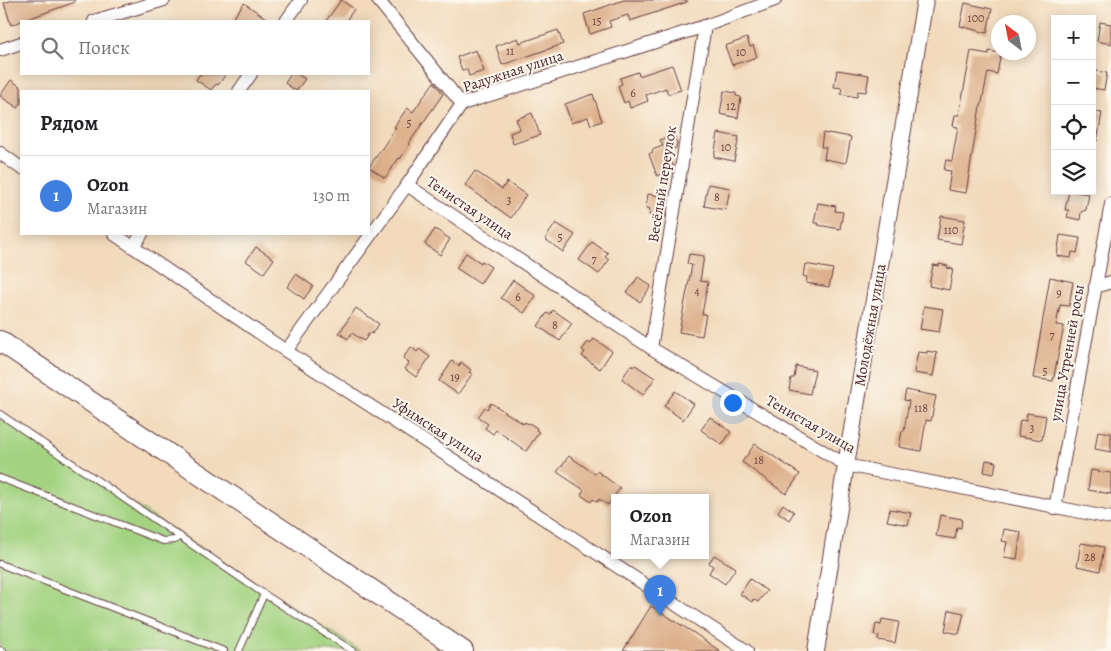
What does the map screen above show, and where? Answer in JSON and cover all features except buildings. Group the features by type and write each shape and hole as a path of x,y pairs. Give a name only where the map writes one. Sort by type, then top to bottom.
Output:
{"main road":[{"path":"0,341 463,651"}],"street":[{"path":"97,20 164,0"},
{"path":"287,20 301,0"},
{"path":"378,0 462,104"},
{"name":"Радужная улица","path":"370,235 462,104 705,26 775,0"},
{"name":"Молодёжная улица","path":"816,651 925,0"},
{"name":"Весёлый переулок","path":"651,348 705,26"},
{"path":"0,50 20,43"},
{"path":"240,90 250,75"},
{"path":"0,153 20,167"},
{"name":"Тенистая улица","path":"406,185 651,348 846,466 1111,518"},
{"name":"улица Утренней росы","path":"1055,508 1111,204"},
{"name":"Уфимская улица","path":"115,235 286,351 747,651"},
{"path":"133,247 141,235"},
{"name":"Радужная улица","path":"286,351 370,235"},
{"path":"1095,287 1111,282"}],"lane":[{"path":"0,414 264,594 353,651"},
{"path":"0,478 163,541 175,540 180,536"},
{"path":"0,564 224,651"},
{"path":"239,651 264,594"}],"green space":[{"path":"0,418 361,651 0,651"}],"place":[{"name":"Ozon","path":"660,616"}]}
